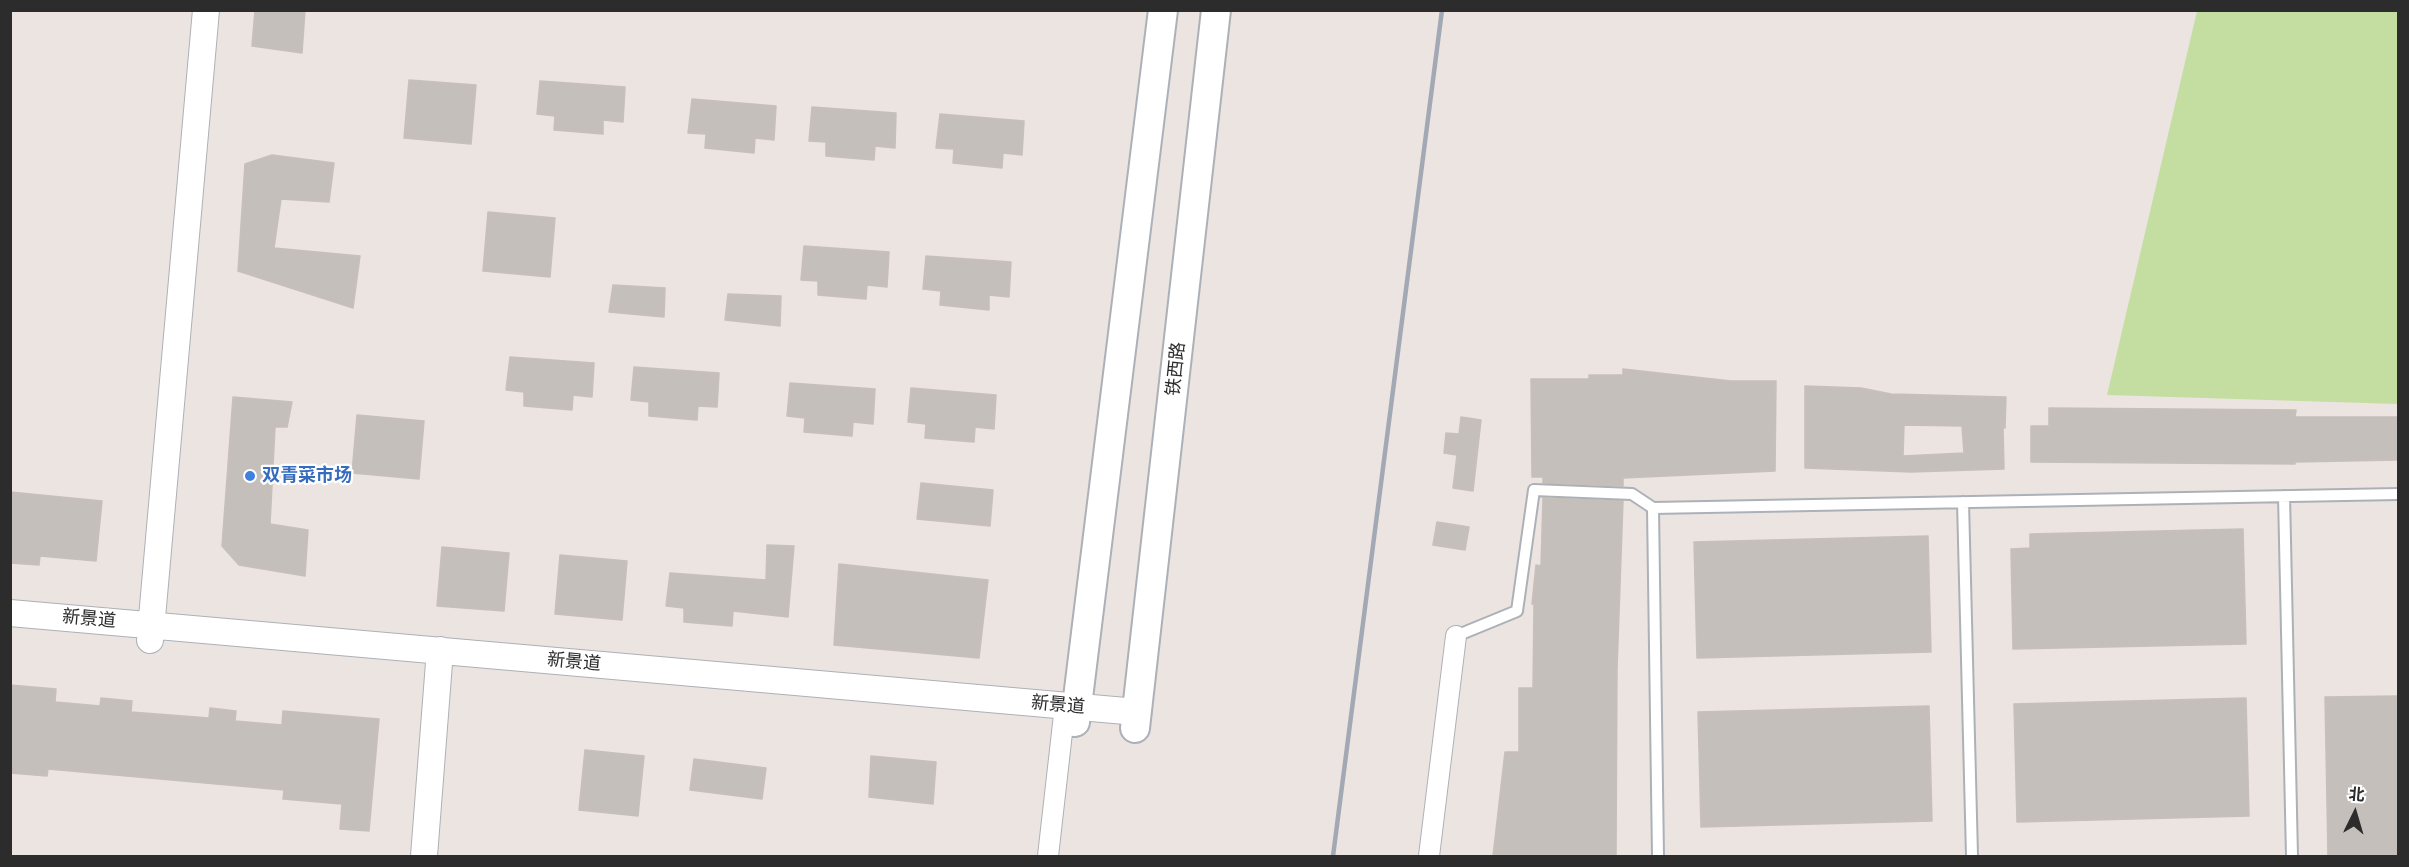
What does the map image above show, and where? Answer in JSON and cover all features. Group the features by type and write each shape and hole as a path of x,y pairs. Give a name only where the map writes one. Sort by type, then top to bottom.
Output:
{"main road":[{"path":"1070,714 1163,10"},
{"name":"铁西路","path":"1136,720 1216,10"}],"street":[{"path":"150,633 206,10"},
{"name":"新景道","path":"10,613 150,633 1136,720"},
{"name":"新景道","path":"10,630 150,633"},
{"path":"1429,856 1456,636"},
{"path":"424,856 440,658"},
{"path":"1048,856 1070,714"}],"lane":[{"path":"1456,636 1517,611 1534,490 1632,494 1653,508 2398,494"},
{"path":"2284,496 2292,856"},
{"path":"1963,502 1972,856"},
{"path":"1653,508 1658,856"}],"green space":[{"path":"2197,11 2398,11 2398,404 2107,395"}],"building":[{"path":"255,10 305,10 302,53 252,46"},
{"path":"409,80 476,85 471,144 404,138"},
{"path":"540,81 625,87 623,122 603,120 603,134 554,130 555,116 537,114"},
{"path":"692,99 776,106 774,140 755,138 754,153 705,148 706,134 688,133"},
{"path":"812,107 896,113 895,148 875,146 874,160 826,156 826,142 809,141"},
{"path":"940,114 1024,121 1022,155 1003,153 1002,168 953,163 954,149 936,148"},
{"path":"272,155 334,163 329,202 281,199 274,248 360,256 353,308 238,271 245,164"},
{"path":"488,212 555,218 550,277 483,271"},
{"path":"804,246 889,252 887,287 867,285 866,299 818,295 818,281 801,280"},
{"path":"926,256 1011,262 1009,297 989,295 989,310 940,305 941,291 923,289"},
{"path":"613,285 665,288 664,317 609,312"},
{"path":"728,294 781,296 780,326 725,320"},
{"path":"510,357 594,363 592,397 573,395 572,410 524,406 524,392 506,390"},
{"path":"634,367 719,373 717,407 698,406 697,420 649,416 649,402 631,400"},
{"path":"1623,369 1731,381 1776,381 1775,471 1623,478 1623,486 1543,483 1543,477 1532,477 1531,379 1589,379 1589,375 1623,375"},
{"path":"790,383 875,389 873,424 853,422 852,436 804,432 805,418 787,416"},
{"path":"1805,386 1861,388 1891,394 2006,397 2005,428 2003,428 2004,469 1911,472 1805,468","holes":["1904,425 1962,426 1964,453 1903,456"]},
{"path":"911,388 996,395 994,429 975,427 974,442 925,438 926,424 908,422"},
{"name":"双青菜市场","path":"233,397 292,402 287,427 275,427 270,524 308,530 305,576 239,565 222,546"},
{"path":"2049,408 2296,410 2295,417 2398,417 2398,460 2295,462 2295,464 2031,462 2031,426 2049,426"},
{"path":"357,415 424,421 419,479 352,473"},
{"path":"1461,417 1481,420 1473,491 1453,488 1457,455 1444,453 1446,433 1459,434"},
{"path":"921,483 993,490 990,526 917,519"},
{"path":"10,492 102,501 96,561 40,556 39,565 10,563"},
{"path":"1543,498 1623,501 1617,669 1616,856 1493,856 1505,752 1519,752 1519,688 1533,688 1534,604 1532,604 1536,565 1541,566"},
{"path":"1437,522 1469,527 1465,550 1433,545"},
{"path":"2243,529 2246,644 2013,649 2011,549 2030,548 2030,534"},
{"path":"1928,536 1931,652 1697,658 1694,542"},
{"path":"767,545 794,546 788,617 733,611 732,626 684,622 684,608 666,606 670,573 766,580"},
{"path":"442,547 509,553 504,611 437,606"},
{"path":"560,555 627,561 622,620 555,614"},
{"path":"839,564 988,580 979,658 834,645"},
{"path":"10,685 56,689 55,702 100,706 101,698 132,701 131,712 209,718 210,708 236,711 235,721 282,725 283,711 379,719 369,831 340,829 342,804 283,799 284,790 48,769 47,776 10,773"},
{"path":"2398,696 2398,856 2328,856 2325,697"},
{"path":"2246,698 2249,816 2017,822 2014,704"},
{"path":"1929,706 1932,821 1701,827 1698,712"},
{"path":"585,750 644,756 638,816 579,810"},
{"path":"871,756 936,762 933,804 869,797"},
{"path":"694,759 766,768 762,799 690,790"}],"railway":[{"path":"1333,856 1442,10"}],"place":[{"name":"双青菜市场","path":"250,476"}]}
